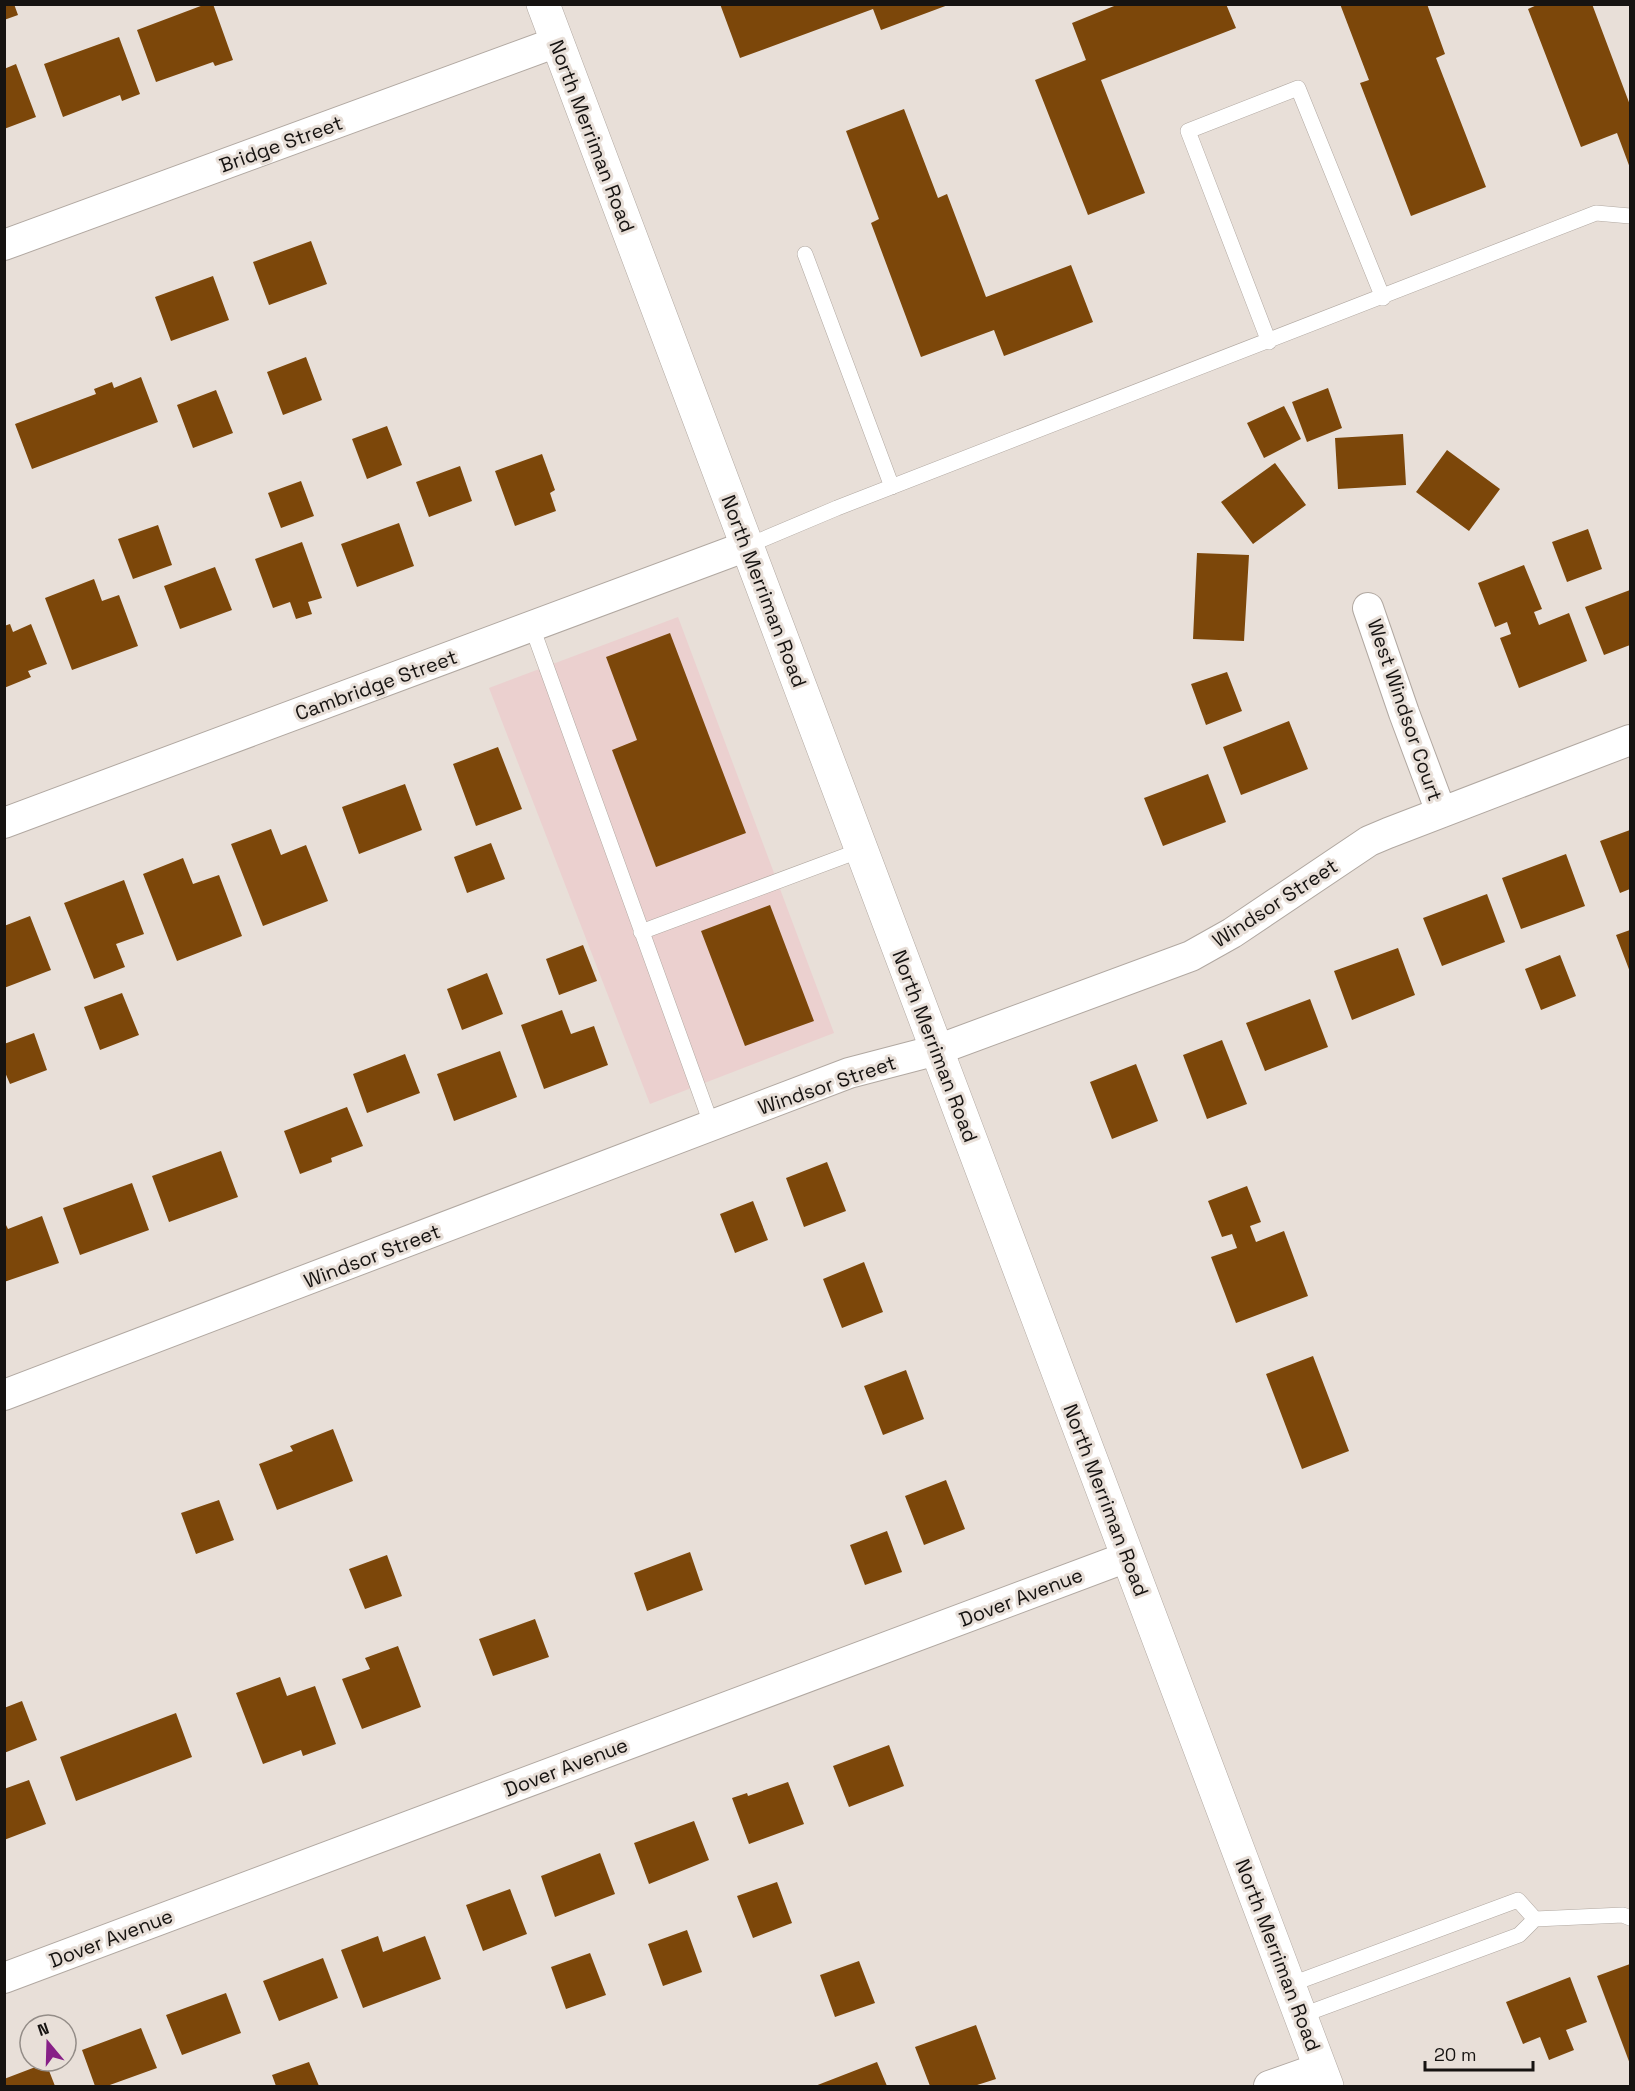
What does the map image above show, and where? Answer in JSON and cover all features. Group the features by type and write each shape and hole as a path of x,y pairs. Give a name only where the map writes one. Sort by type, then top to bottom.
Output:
{"main road":[{"name":"North Merriman Road","path":"543,4 1324,2077"}],"street":[{"name":"Bridge Street","path":"4,245 557,42"},
{"name":"Cambridge Street","path":"4,823 747,546"},
{"name":"West Windsor Court","path":"1368,608 1441,812"},
{"name":"Windsor Street","path":"4,1395 849,1073 937,1050 1191,956 1233,933 1361,845 1388,832 1630,740"},
{"name":"Dover Avenue","path":"4,1978 1127,1557"},
{"path":"1269,2086 1324,2077"}],"lane":[{"path":"1269,342 1188,131 1298,88 1383,298"},
{"path":"747,546 892,487 1383,298 1596,213 1630,216"},
{"path":"805,254 892,487"},
{"path":"532,627 712,1126"},
{"path":"641,932 861,850"},
{"path":"1289,1985 1518,1900 1534,1919"},
{"path":"1300,2016 1519,1935 1534,1919 1623,1915 1630,1918"}],"shaded area":[{"path":"678,617 834,1033 650,1104 489,688"}],"building":[{"path":"4,4 14,4 18,15 4,20"},
{"path":"206,4 213,4 233,60 215,66 213,62 156,82 137,30"},
{"path":"720,4 948,5 881,30 873,9 740,58"},
{"path":"1119,4 1226,4 1236,28 1101,80 1145,193 1088,215 1035,80 1086,60 1072,23"},
{"path":"1340,4 1427,4 1445,54 1436,58 1486,187 1411,216 1360,83 1369,80"},
{"path":"1539,4 1592,4 1630,105 1630,168 1617,133 1581,147 1528,9"},
{"path":"119,37 140,94 122,101 120,95 63,117 44,64"},
{"path":"16,64 36,117 4,129 4,69"},
{"path":"904,109 938,198 947,194 986,297 1071,265 1093,322 1004,356 994,330 921,357 871,223 879,219 846,131"},
{"path":"311,241 327,284 269,305 253,262"},
{"path":"213,276 229,320 171,341 155,297"},
{"path":"306,357 322,400 283,415 267,372"},
{"path":"141,377 158,422 32,469 15,424 96,394 94,389 112,382 114,388"},
{"path":"1328,388 1342,428 1307,442 1292,402"},
{"path":"216,390 233,433 193,448 177,405"},
{"path":"1284,406 1301,439 1264,458 1247,423"},
{"path":"387,426 402,465 367,479 352,439"},
{"path":"1403,434 1406,485 1338,489 1335,438"},
{"path":"1447,450 1500,489 1469,531 1416,492"},
{"path":"542,454 555,490 550,493 556,511 515,526 495,471"},
{"path":"1275,463 1306,505 1253,544 1221,502"},
{"path":"460,466 472,501 429,517 416,482"},
{"path":"301,481 314,516 281,528 268,493"},
{"path":"399,523 414,566 357,587 341,544"},
{"path":"158,525 172,565 133,579 118,539"},
{"path":"1588,529 1602,569 1567,582 1552,542"},
{"path":"302,542 322,598 308,602 312,614 296,619 290,602 273,608 255,559"},
{"path":"1197,553 1249,555 1244,641 1193,639"},
{"path":"1524,565 1542,609 1534,612 1539,625 1569,613 1587,661 1519,688 1500,638 1511,634 1507,622 1495,627 1478,583"},
{"path":"215,567 232,610 180,629 164,586"},
{"path":"94,579 102,601 119,595 138,646 72,670 45,598"},
{"path":"1630,590 1630,645 1604,655 1585,607"},
{"path":"10,624 13,632 31,624 47,664 28,671 31,677 4,688 4,626"},
{"path":"670,633 746,833 656,867 612,750 637,740 606,657"},
{"path":"1227,672 1242,711 1206,725 1191,684"},
{"path":"1289,721 1308,769 1241,795 1223,747"},
{"path":"498,747 522,809 476,826 453,764"},
{"path":"1208,774 1226,822 1163,846 1144,798"},
{"path":"405,784 422,830 359,854 342,807"},
{"path":"271,829 281,855 306,845 328,901 263,926 231,844"},
{"path":"1630,830 1630,889 1620,893 1600,841"},
{"path":"491,843 505,879 467,893 454,857"},
{"path":"1566,854 1585,906 1521,929 1502,878"},
{"path":"183,858 193,884 219,875 242,936 177,961 143,874"},
{"path":"124,880 144,934 116,944 125,967 94,979 64,903"},
{"path":"1487,894 1505,942 1442,966 1423,918"},
{"path":"770,905 814,1021 745,1046 701,931"},
{"path":"30,916 51,970 4,988 4,926"},
{"path":"1630,930 1630,972 1616,935"},
{"path":"583,945 597,981 559,995 546,959"},
{"path":"1398,948 1415,995 1352,1020 1334,971"},
{"path":"1560,955 1576,996 1541,1010 1525,969"},
{"path":"487,973 503,1014 462,1030 447,989"},
{"path":"122,993 139,1035 100,1050 84,1007"},
{"path":"1310,999 1328,1047 1265,1071 1246,1023"},
{"path":"562,1010 571,1034 594,1026 608,1065 544,1089 521,1025"},
{"path":"34,1033 47,1070 10,1084 4,1070 4,1044"},
{"path":"1222,1040 1247,1104 1207,1119 1183,1055"},
{"path":"500,1051 517,1097 454,1121 437,1074"},
{"path":"405,1054 420,1093 367,1113 353,1074"},
{"path":"1136,1064 1158,1121 1112,1139 1090,1082"},
{"path":"347,1107 363,1146 331,1158 332,1162 300,1174 284,1131"},
{"path":"221,1151 238,1197 169,1222 152,1176"},
{"path":"827,1162 846,1211 804,1227 786,1178"},
{"path":"132,1183 149,1230 80,1255 63,1208"},
{"path":"1247,1186 1261,1222 1250,1226 1256,1242 1284,1231 1308,1296 1236,1323 1211,1257 1237,1248 1232,1234 1222,1237 1208,1201"},
{"path":"753,1201 768,1240 735,1253 720,1214"},
{"path":"42,1216 59,1263 4,1282 4,1221 8,1229"},
{"path":"864,1262 883,1312 842,1328 823,1279"},
{"path":"1313,1356 1349,1451 1302,1469 1266,1374"},
{"path":"906,1370 924,1419 883,1435 864,1386"},
{"path":"333,1429 353,1481 277,1510 259,1464 293,1451 290,1446"},
{"path":"946,1480 965,1529 924,1545 905,1496"},
{"path":"219,1500 234,1540 196,1554 181,1513"},
{"path":"887,1531 902,1572 865,1585 850,1545"},
{"path":"690,1552 703,1590 647,1611 634,1573"},
{"path":"387,1555 402,1596 365,1609 349,1569"},
{"path":"535,1619 549,1657 493,1676 479,1639"},
{"path":"398,1646 421,1707 362,1729 342,1679 370,1669 365,1658"},
{"path":"280,1677 287,1696 315,1686 336,1744 303,1756 301,1750 263,1764 236,1693"},
{"path":"22,1701 37,1740 4,1753 4,1708"},
{"path":"176,1713 192,1757 76,1801 60,1757"},
{"path":"889,1745 904,1786 849,1807 833,1766"},
{"path":"29,1780 46,1824 4,1840 4,1789"},
{"path":"788,1782 804,1824 749,1844 732,1798 747,1793 748,1796"},
{"path":"694,1821 709,1860 649,1884 634,1843"},
{"path":"600,1853 615,1894 555,1917 541,1876"},
{"path":"777,1882 792,1923 753,1938 737,1896"},
{"path":"510,1889 527,1934 483,1951 466,1905"},
{"path":"687,1930 702,1972 663,1986 648,1944"},
{"path":"378,1936 383,1952 425,1936 441,1979 363,2008 341,1950"},
{"path":"590,1953 606,1995 566,2009 551,1967"},
{"path":"323,1958 338,1998 279,2021 263,1981"},
{"path":"859,1961 875,2003 835,2017 820,1975"},
{"path":"1630,1964 1630,2064 1597,1976"},
{"path":"1570,1977 1587,2022 1566,2030 1574,2050 1549,2060 1540,2037 1523,2044 1506,2002"},
{"path":"226,1993 241,2033 182,2055 166,2015"},
{"path":"976,2025 996,2079 974,2086 930,2086 915,2047"},
{"path":"141,2028 157,2068 107,2086 95,2086 82,2050"},
{"path":"309,2062 319,2086 276,2086 272,2075"},
{"path":"877,2062 887,2086 815,2086"},
{"path":"20,2073 50,2073 55,2086 4,2086 4,2079"}]}
